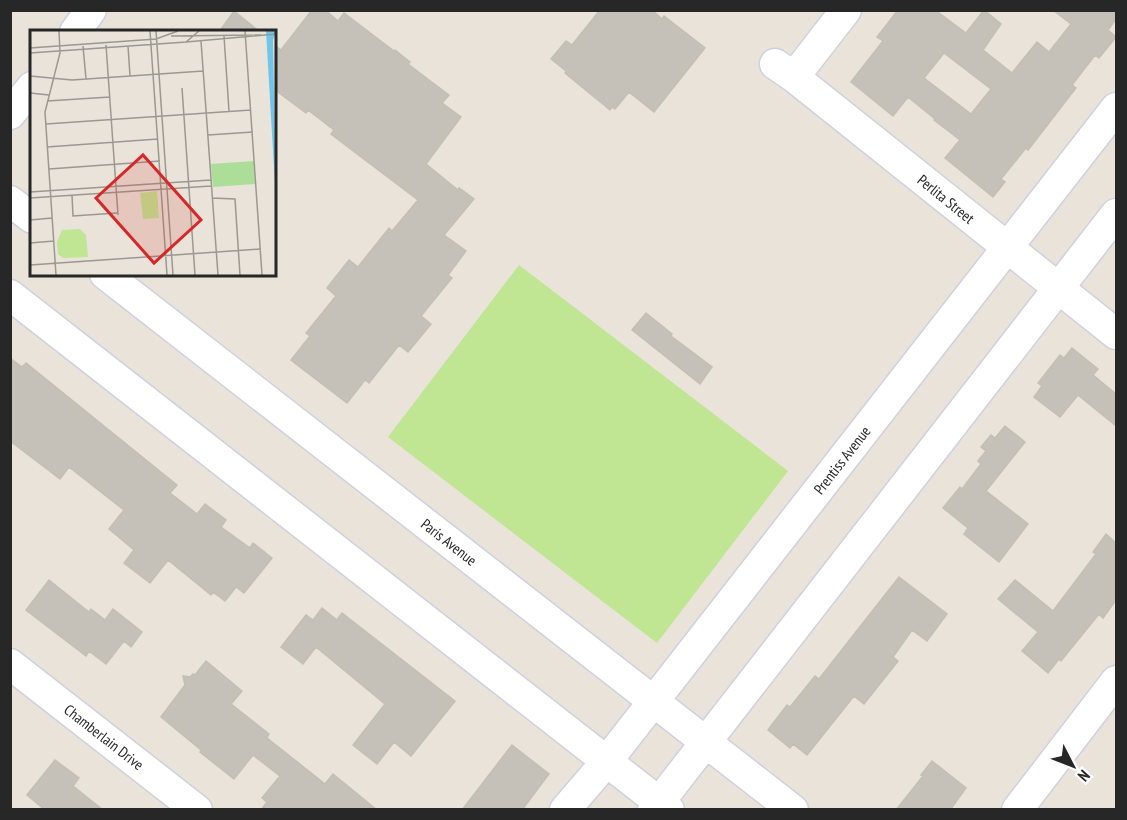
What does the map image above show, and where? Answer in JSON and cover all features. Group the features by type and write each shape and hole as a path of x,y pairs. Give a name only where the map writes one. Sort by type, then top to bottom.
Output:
{"street":[{"path":"76,30 91,10"},
{"name":"Perlita Street","path":"846,10 784,70 1116,334"},
{"path":"10,114 30,89"},
{"name":"Prentiss Avenue","path":"565,810 607,761 1116,108"},
{"path":"10,201 30,216"},
{"path":"10,295 607,761 660,807 705,741 1116,214"},
{"name":"Paris Avenue","path":"108,276 793,810"},
{"name":"Chamberlain Drive","path":"10,664 198,810"},
{"path":"1017,810 1116,681"}],"green space":[{"path":"519,265 788,471 657,643 388,437"}],"building":[{"path":"312,10 325,10 338,21 344,13 395,50 410,62 408,64 449,95 442,103 461,117 426,164 458,190 459,188 474,199 444,235 466,251 448,275 452,278 421,316 431,324 408,352 399,345 369,383 365,380 347,403 291,360 310,336 306,333 336,296 327,288 349,260 358,267 389,228 392,231 418,200 331,134 334,130 308,110 306,113 276,90 276,46 281,50"},
{"path":"600,10 652,10 662,19 664,16 705,48 654,112 629,92 615,109 612,107 610,110 551,59 566,41 572,45"},
{"path":"898,10 935,10 966,33 984,10 1001,24 983,50 1012,73 1037,42 1049,52 1071,24 1053,10 1116,10 1116,19 1108,30 1116,37 1099,58 1095,55 1072,85 1076,88 1028,150 1026,148 1001,179 1005,182 993,197 945,158 960,140 908,97 893,116 851,82 883,41 877,37","holes":["944,53 991,89 971,114 924,78"]},
{"path":"234,11 258,30 220,30"},
{"path":"646,313 672,334 671,336 712,367 700,384 632,330"},
{"path":"1072,348 1098,369 1093,375 1116,394 1116,426 1078,395 1060,417 1034,397 1042,386 1038,383 1060,355 1064,358"},
{"path":"10,358 22,367 26,363 177,485 170,493 197,514 205,504 226,520 221,527 250,548 253,543 272,558 244,593 236,587 225,601 213,592 211,595 168,560 150,583 124,563 134,550 109,529 124,510 69,467 60,479 10,441"},
{"path":"1005,426 1025,442 986,491 1028,524 999,562 964,534 968,528 943,508 960,487 962,489 981,464 978,461 986,451 981,447 991,435 995,438"},
{"path":"1106,534 1116,543 1116,600 1103,618 1099,614 1061,661 1059,659 1048,673 1022,651 1038,632 998,599 1015,580 1053,611 1096,554 1093,552"},
{"path":"899,577 947,614 927,641 912,630 893,657 898,661 864,704 854,696 807,755 793,744 790,748 768,730 787,705 790,707 815,676 819,679"},
{"path":"49,580 89,612 91,609 105,620 113,609 142,632 131,647 124,641 106,664 89,651 86,656 26,610"},
{"path":"322,608 337,620 342,613 455,701 411,756 394,742 377,764 353,745 385,704 316,647 303,664 281,647 306,615 313,620"},
{"path":"206,661 242,691 231,704 269,734 267,738 325,784 333,774 377,810 261,810 267,802 262,798 280,776 253,755 234,779 161,717 185,685 183,676 195,675"},
{"path":"512,745 549,774 522,810 462,810"},
{"path":"55,760 79,778 73,786 103,810 45,810 27,795"},
{"path":"932,761 966,788 950,810 896,810 923,776 921,775"}]}
